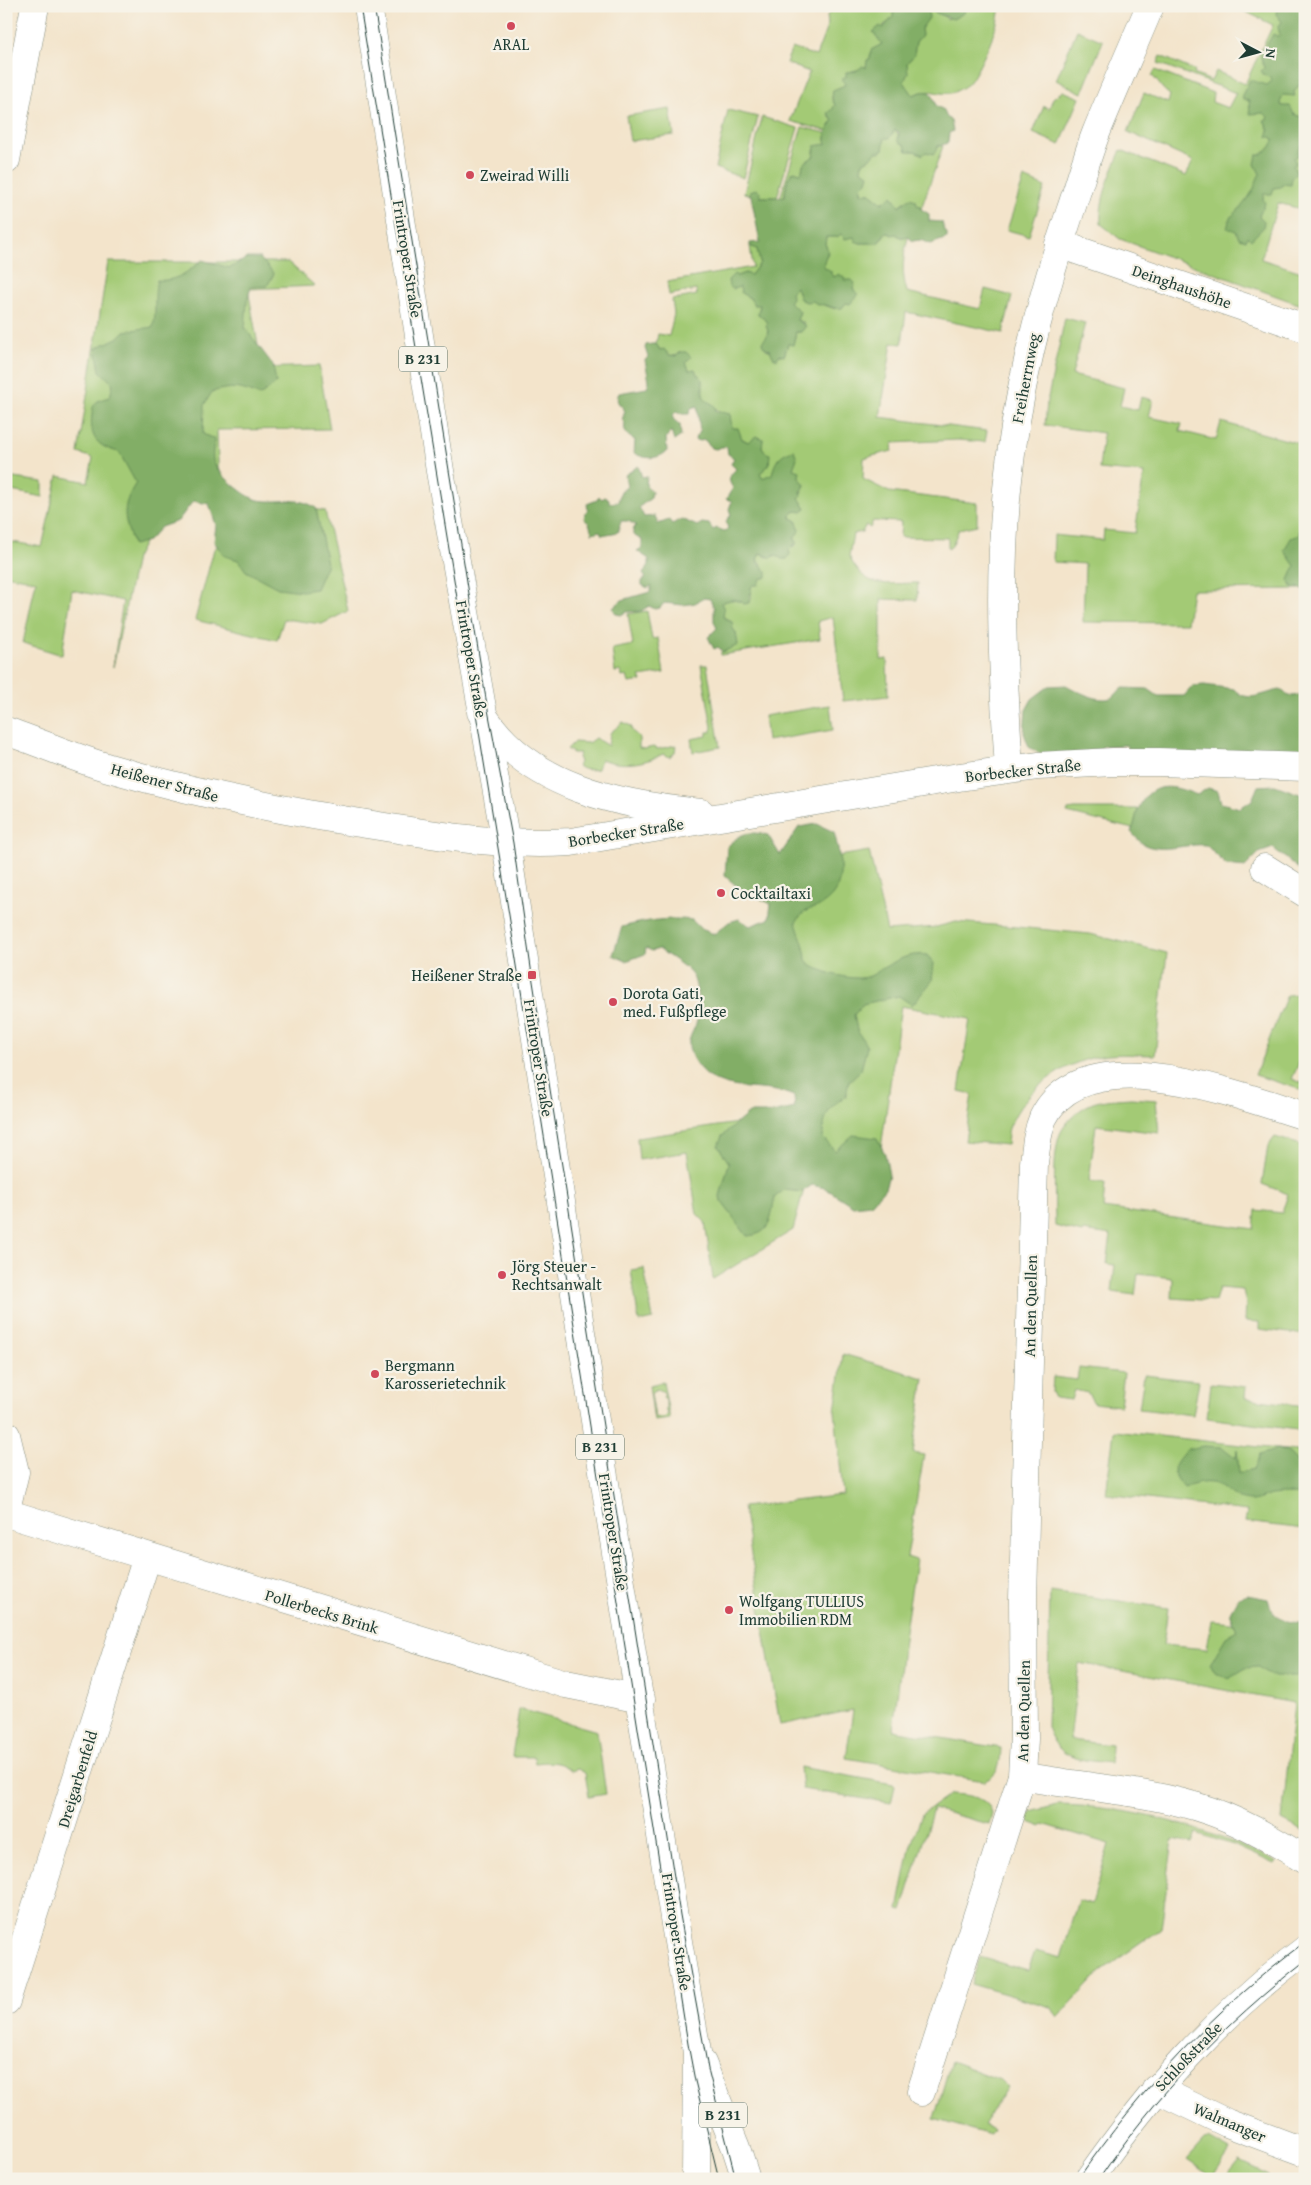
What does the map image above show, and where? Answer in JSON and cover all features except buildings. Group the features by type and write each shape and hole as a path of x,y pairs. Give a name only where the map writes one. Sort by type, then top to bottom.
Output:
{"street":[{"path":"6,160 35,6"},
{"name":"Frintroper Straße","path":"368,6 440,471 506,843 580,1326 697,2052 696,2179"},
{"name":"Freiherrnweg","path":"1009,769 1004,689 1002,589 1007,488 1020,401 1032,337 1059,244 1096,134 1150,6"},
{"name":"Deinghaushöhe","path":"1059,244 1305,328"},
{"name":"Borbecker Straße","path":"482,712 492,730 516,754 555,779 570,786 627,801 698,812 745,813"},
{"name":"Heißener Straße","path":"6,731 108,768 236,801 400,830 472,841 506,843"},
{"name":"Borbecker Straße","path":"506,843 571,842 1009,769 1113,762 1235,763 1305,767"},
{"path":"1265,868 1305,894"},
{"name":"An den Quellen","path":"921,2092 1022,1776 1024,1740 1023,1600 1034,1163 1039,1130 1049,1109 1068,1092 1092,1080 1114,1076 1181,1081 1217,1089 1305,1116"},
{"path":"6,1435 15,1472 6,1509"},
{"name":"Pollerbecks Brink","path":"6,1513 566,1684 641,1699"},
{"name":"Dreigarbenfeld","path":"6,2001 147,1557"},
{"name":"An den Quellen","path":"1022,1776 1065,1784 1126,1791 1208,1811 1251,1828 1305,1860"},
{"name":"Schloßstraße","path":"1089,2179 1117,2138 1156,2089 1192,2050 1232,2010 1305,1950"},
{"name":"Frintroper Straße","path":"697,2052 736,2148 746,2179"},
{"name":"Walmanger","path":"1156,2089 1227,2123 1305,2152"}],"green space":[{"path":"835,6 901,7 890,21 884,25 880,40 882,45 871,50 866,68 852,71 845,85 833,91 832,99 835,105 829,116 833,121 827,131 790,121 809,72 786,63 792,48 816,56 828,24 827,16"},
{"path":"901,6 966,6 964,13 953,19 936,13 932,9 928,10 929,18 921,29 922,35 916,42 914,55 907,63 908,73 904,82 913,95 922,92 929,92 931,94 936,106 944,110 946,116 951,121 953,131 949,133 948,143 938,146 934,154 926,152 923,155 915,151 907,151 905,145 898,141 899,132 895,130 889,138 885,138 883,150 876,152 862,163 861,170 869,174 867,181 861,187 861,193 870,193 882,203 892,196 900,206 910,198 916,200 917,205 921,206 921,209 929,214 929,221 942,222 947,238 931,244 920,240 913,241 908,237 900,237 886,232 878,243 860,243 855,241 854,237 845,239 841,234 837,237 826,237 825,244 828,250 824,267 831,271 834,277 839,274 845,278 844,280 852,280 855,283 853,289 858,295 850,304 846,303 842,308 836,308 800,299 796,287 791,292 792,298 789,302 800,311 797,320 806,326 801,332 796,332 793,345 788,344 784,356 779,355 777,359 773,357 770,350 763,346 762,342 768,333 766,326 768,322 758,314 760,305 754,305 750,298 741,293 740,287 733,289 729,286 728,280 734,274 737,276 745,273 751,275 760,263 757,249 750,246 750,243 760,242 750,191 756,189 760,192 760,197 784,197 788,178 794,171 800,173 802,171 803,164 814,156 815,146 826,144 826,133 833,121 828,113 835,105 832,99 833,90 845,85 842,78 846,77 846,72 856,71 863,66 866,68 871,50 882,44 873,32 880,26 883,28 893,17 893,11 897,11"},
{"path":"966,6 999,6 997,23 993,34 972,78 968,84 953,92 929,91 913,95 904,82 907,63 914,55 915,44 921,35 921,29 928,10 932,9 948,19"},
{"path":"1234,6 1305,6 1305,210 1278,203 1261,259 1305,273 1305,297 1301,305 1120,239 1101,224 1104,195 1121,150 1186,176 1193,161 1128,132 1144,93 1168,103 1170,95 1152,76 1155,70 1213,93 1212,102 1228,108 1236,93 1158,63 1161,56 1195,71 1194,74 1211,81 1216,71 1245,84 1273,25"},
{"path":"1281,6 1305,6 1305,84 1298,86 1294,92 1295,96 1283,95 1280,103 1282,106 1290,106 1294,114 1304,118 1305,145 1301,146 1298,151 1299,155 1294,158 1296,164 1293,166 1297,173 1292,177 1291,185 1283,184 1281,187 1274,188 1272,194 1264,194 1263,199 1265,203 1259,216 1264,221 1263,228 1251,240 1248,237 1246,240 1239,238 1236,231 1227,228 1230,217 1240,208 1254,188 1260,174 1255,164 1257,155 1261,155 1270,148 1274,141 1273,138 1267,136 1269,131 1264,120 1268,117 1264,113 1250,114 1249,101 1243,99 1242,95 1250,80 1267,85 1272,81 1270,77 1265,76 1261,71 1264,68 1261,55 1273,34 1280,35 1278,27 1282,22 1276,14 1277,9"},
{"path":"1077,30 1103,41 1082,93 1056,80"},
{"path":"1063,91 1080,98 1060,145 1033,133 1044,106 1049,109 1053,98"},
{"path":"670,109 674,135 630,141 626,116"},
{"path":"728,110 758,117 743,178 715,168"},
{"path":"762,117 798,128 777,197 760,197 750,191 750,195 744,193"},
{"path":"802,127 826,133 826,144 814,149 814,156 803,164 800,173 794,171 788,178 784,197 780,198"},
{"path":"895,130 910,151 930,152 938,146 943,146 921,209 910,198 899,206 892,196 882,203 870,193 861,193 861,187 867,181 860,170 862,163 872,157 885,138"},
{"path":"1024,178 1045,187 1029,236 1007,230"},
{"path":"886,232 900,237 908,237 903,265 907,292 980,309 985,289 1012,296 1003,333 906,312 902,344 892,343 880,417 987,431 985,442 957,440 893,443 892,451 864,458 863,479 889,492 977,503 977,525 959,529 952,546 948,549 948,538 900,537 901,522 873,521 870,528 866,525 862,532 853,534 849,556 862,575 877,583 918,583 917,600 881,599 881,660 887,659 888,696 843,701 833,617 818,621 820,639 721,655 721,651 724,652 736,642 730,620 723,617 721,602 729,599 737,601 751,599 751,587 762,564 757,560 760,553 767,557 779,556 796,545 791,514 806,509 799,498 805,485 792,470 778,459 772,475 763,478 760,473 769,465 769,454 762,447 763,439 756,437 748,442 739,436 732,428 727,417 703,397 701,377 689,370 681,352 676,356 670,355 662,351 656,344 658,334 669,336 674,314 672,300 697,295 696,290 669,295 667,282 753,267 750,246 757,249 760,263 751,275 745,273 737,276 739,283 747,297 760,305 758,314 768,322 767,337 762,342 766,349 784,356 788,344 794,341 796,332 801,332 804,323 797,320 800,312 789,303 791,293 796,287 813,301 835,309 844,280 834,277 824,267 823,262 828,253 825,244 826,237 837,237 841,234 854,237 860,243 874,243 881,240"},
{"path":"247,258 260,258 274,274 267,286 251,287 247,301 245,328 273,365 276,383 260,396 236,388 212,392 204,405 203,434 214,439 213,458 217,468 233,485 247,495 265,501 302,502 316,508 327,564 316,589 302,591 278,588 246,571 238,560 225,556 214,542 216,525 209,504 193,501 178,521 161,527 148,541 133,545 125,513 128,499 136,483 119,452 100,444 93,435 91,423 94,405 99,400 110,397 113,384 100,371 96,348 119,337 125,331 153,327 157,280 176,278 202,260 230,268"},
{"path":"108,262 288,262 315,286 248,289 262,368 319,366 330,429 217,430 219,494 325,511 348,611 322,624 284,619 277,640 195,620 214,549 220,544 221,504 189,495 154,524 136,558 113,667 123,601 72,590 62,655 23,643 36,581 6,575 6,541 42,547 58,476 88,482 93,458 78,453"},
{"path":"1065,318 1085,323 1072,375 1124,388 1120,406 1138,410 1141,397 1153,400 1149,417 1182,424 1180,431 1216,440 1221,422 1305,445 1305,589 1192,590 1187,623 1083,622 1085,564 1053,562 1054,535 1103,540 1104,530 1135,533 1144,473 1099,469 1103,433 1045,425 1047,402"},
{"path":"656,344 660,350 664,349 669,355 676,356 681,352 686,352 691,357 686,362 689,370 695,369 701,377 705,399 714,405 716,411 730,414 732,428 738,428 742,439 748,442 756,436 763,439 762,447 766,453 770,454 769,465 760,473 762,478 772,474 777,461 782,455 794,450 797,458 793,469 800,471 799,477 805,485 801,491 802,496 799,498 806,509 802,512 796,511 791,514 791,518 796,520 800,530 794,538 797,542 789,550 790,554 787,559 782,559 775,555 772,558 760,553 757,560 767,572 767,577 760,579 758,585 751,587 749,603 744,604 739,600 733,600 721,603 724,609 723,617 733,623 732,627 736,633 738,645 723,652 718,647 714,649 708,637 717,628 714,622 714,608 710,599 704,598 695,603 683,605 664,603 660,608 655,609 649,606 641,611 626,612 621,615 616,614 613,608 622,600 650,592 652,585 648,588 642,585 642,581 646,578 643,574 649,565 649,559 637,551 642,548 642,540 633,535 636,525 628,521 621,521 618,532 602,535 600,531 592,533 589,523 584,519 585,513 588,510 587,504 597,500 599,496 602,499 605,497 609,499 609,503 618,502 621,491 627,487 625,475 638,466 642,477 647,476 646,485 652,492 651,498 639,507 644,517 655,516 658,524 669,520 672,524 682,519 697,526 702,523 709,524 713,530 717,528 724,531 728,529 726,521 731,515 729,509 732,501 726,499 733,488 729,480 736,469 731,464 734,458 728,454 727,447 711,448 705,440 695,440 700,432 697,406 691,408 689,414 682,414 677,411 673,415 673,419 680,425 681,436 674,441 671,431 666,438 667,451 663,454 651,458 634,453 635,440 625,431 625,423 622,420 625,411 617,399 619,393 647,388 649,381 645,360 648,357 645,348 646,345"},
{"path":"6,477 43,482 43,497 6,490"},
{"path":"1305,524 1305,589 1292,587 1289,580 1295,566 1284,550 1291,538 1299,535 1300,527"},
{"path":"647,611 652,639 658,638 664,673 640,677 642,681 629,683 627,676 622,677 621,671 615,672 612,649 633,645 628,614"},
{"path":"701,665 707,665 720,747 693,752 691,739 707,736 707,732 711,732 712,727"},
{"path":"1066,685 1089,696 1102,699 1113,697 1122,688 1148,689 1158,696 1184,696 1193,686 1204,685 1234,689 1244,696 1250,697 1280,690 1291,696 1305,695 1305,764 1288,752 1276,748 1258,757 1131,755 1126,745 1104,746 1088,756 1048,759 1029,747 1024,733 1026,710 1032,699 1049,686"},
{"path":"830,705 833,730 767,741 764,716"},
{"path":"623,722 631,726 632,731 639,737 639,748 653,747 658,749 676,745 675,752 670,757 663,754 648,760 624,764 601,759 598,769 580,768 578,766 580,762 578,757 580,753 573,753 567,749 574,742 588,743 595,738 608,746 610,733"},
{"path":"1275,785 1305,796 1305,870 1300,870 1273,848 1259,853 1245,867 1226,865 1206,845 1166,848 1150,847 1143,844 1131,832 1143,800 1156,789 1171,787 1197,795 1208,788 1218,791 1221,803 1240,808 1252,800 1258,786"},
{"path":"1138,809 1133,829 1067,813 1068,810"},
{"path":"817,824 834,832 840,870 837,889 832,896 824,903 804,913 796,922 804,945 806,960 825,972 843,977 860,978 871,976 903,958 914,955 927,955 934,963 932,981 912,1005 899,996 863,1004 854,1015 857,1030 867,1047 861,1070 849,1081 846,1096 831,1109 824,1124 823,1138 835,1151 853,1135 877,1138 885,1154 889,1175 885,1188 871,1204 853,1206 825,1188 812,1185 802,1192 784,1190 775,1197 771,1218 766,1228 755,1235 747,1236 721,1201 720,1196 729,1163 718,1146 722,1136 749,1113 772,1113 795,1108 794,1096 725,1084 706,1075 697,1065 689,1048 689,1042 697,1021 698,1007 696,986 690,972 659,949 652,951 646,948 645,954 626,961 613,955 622,927 630,925 666,919 684,919 692,920 701,929 714,934 729,922 739,919 750,926 769,919 771,904 739,888 725,876 727,847 745,834 768,835 780,855 799,827"},
{"path":"869,851 887,931 936,927 956,922 1090,934 1167,953 1155,1055 1108,1055 1073,1064 1047,1080 1025,1101 1016,1113 1009,1128 1007,1145 965,1141 972,1094 959,1091 970,1019 901,1006 875,1191 806,1182 793,1230 713,1279 705,1222 697,1214 687,1152 639,1160 637,1138 818,1111 787,865"},
{"path":"1298,994 1305,999 1305,1049 1292,1079 1305,1084 1305,1091 1255,1075 1287,995"},
{"path":"1112,1099 1156,1100 1159,1133 1096,1125 1089,1181 1105,1183 1103,1208 1254,1229 1256,1210 1282,1213 1288,1194 1262,1184 1268,1146 1275,1137 1305,1146 1305,1335 1259,1329 1259,1322 1245,1321 1246,1304 1243,1290 1219,1288 1215,1301 1172,1298 1173,1278 1138,1274 1135,1295 1112,1292 1115,1265 1107,1264 1111,1235 1083,1231 1082,1233 1055,1226 1055,1166 1057,1143 1062,1129 1088,1105"},
{"path":"644,1268 653,1319 639,1322 631,1270"},
{"path":"843,1354 924,1378 913,1453 924,1455 907,1557 916,1560 893,1730 1001,1748 996,1772 984,1781 846,1758 853,1710 780,1725 743,1507 843,1495 835,1411"},
{"path":"1079,1368 1124,1373 1120,1406 1094,1403 1088,1393 1074,1390 1071,1400 1055,1398 1052,1392 1053,1377 1077,1380"},
{"path":"1144,1375 1199,1381 1193,1415 1139,1409"},
{"path":"663,1382 670,1419 654,1421 649,1385","holes":["656,1389 665,1394 663,1397 666,1399 666,1412 668,1414 664,1418 655,1417 651,1394"]},
{"path":"1211,1383 1246,1387 1245,1398 1305,1406 1305,1431 1207,1418"},
{"path":"1114,1431 1305,1452 1305,1529 1245,1522 1247,1511 1106,1494"},
{"path":"1203,1446 1222,1447 1236,1458 1237,1449 1239,1473 1254,1469 1260,1455 1278,1449 1289,1453 1305,1470 1305,1501 1300,1494 1275,1494 1253,1501 1244,1500 1218,1485 1209,1483 1198,1483 1184,1488 1174,1472 1174,1468 1187,1449"},
{"path":"1050,1591 1168,1608 1163,1645 1207,1649 1212,1620 1305,1630 1305,1832 1282,1820 1294,1703 1079,1663 1070,1740 1111,1745 1110,1763 1079,1759 1064,1752 1057,1746 1047,1727"},
{"path":"1247,1595 1268,1599 1273,1612 1281,1619 1305,1624 1305,1676 1271,1676 1258,1667 1246,1668 1229,1678 1215,1673 1210,1664 1226,1637 1237,1631 1230,1612 1238,1598"},
{"path":"519,1709 597,1731 606,1794 589,1797 585,1773 578,1769 571,1771 567,1767 554,1762 535,1763 534,1757 512,1757"},
{"path":"800,1767 893,1784 895,1786 891,1803 802,1789"},
{"path":"951,1794 976,1797 986,1803 992,1813 989,1824 933,1809 902,1911 898,1910 910,1848 922,1814"},
{"path":"1057,1805 1086,1806 1170,1821 1251,1849 1277,1861 1275,1864 1233,1845 1196,1833 1192,1843 1173,1839 1161,1929 1101,1971 1058,2017 1051,2007 971,1984 980,1957 1028,1971 1035,1951 1061,1958 1078,1900 1092,1904 1109,1844 1043,1824 1042,1827 1023,1820 1031,1812"},
{"path":"951,2061 1000,2080 1007,2087 983,2125 993,2130 990,2135 934,2119"},
{"path":"1209,2139 1230,2151 1212,2177 1187,2160 1205,2140"},
{"path":"1239,2161 1269,2175 1268,2179 1224,2179"}],"tram line":[{"path":"360,6 509,915 688,2044 719,2179"},
{"path":"374,6 486,699 513,843 532,975 680,1915 708,2069 736,2179"},
{"path":"1078,2179 1128,2113 1182,2051 1241,1994 1305,1942"},
{"path":"1099,2179 1144,2118 1193,2062 1246,2010 1305,1961"}],"place":[{"name":"ARAL","path":"511,26"},
{"name":"Zweirad Willi","path":"470,175"},
{"name":"Cocktailtaxi","path":"721,893"},
{"name":"Heißener Straße","path":"532,975"},
{"name":"Dorota Gati, med. Fußpflege","path":"613,1002"},
{"name":"Jörg Steuer - Rechtsanwalt","path":"502,1275"},
{"name":"Bergmann Karosserietechnik","path":"375,1374"},
{"name":"Wolfgang TULLIUS Immobilien RDM","path":"729,1610"}]}
